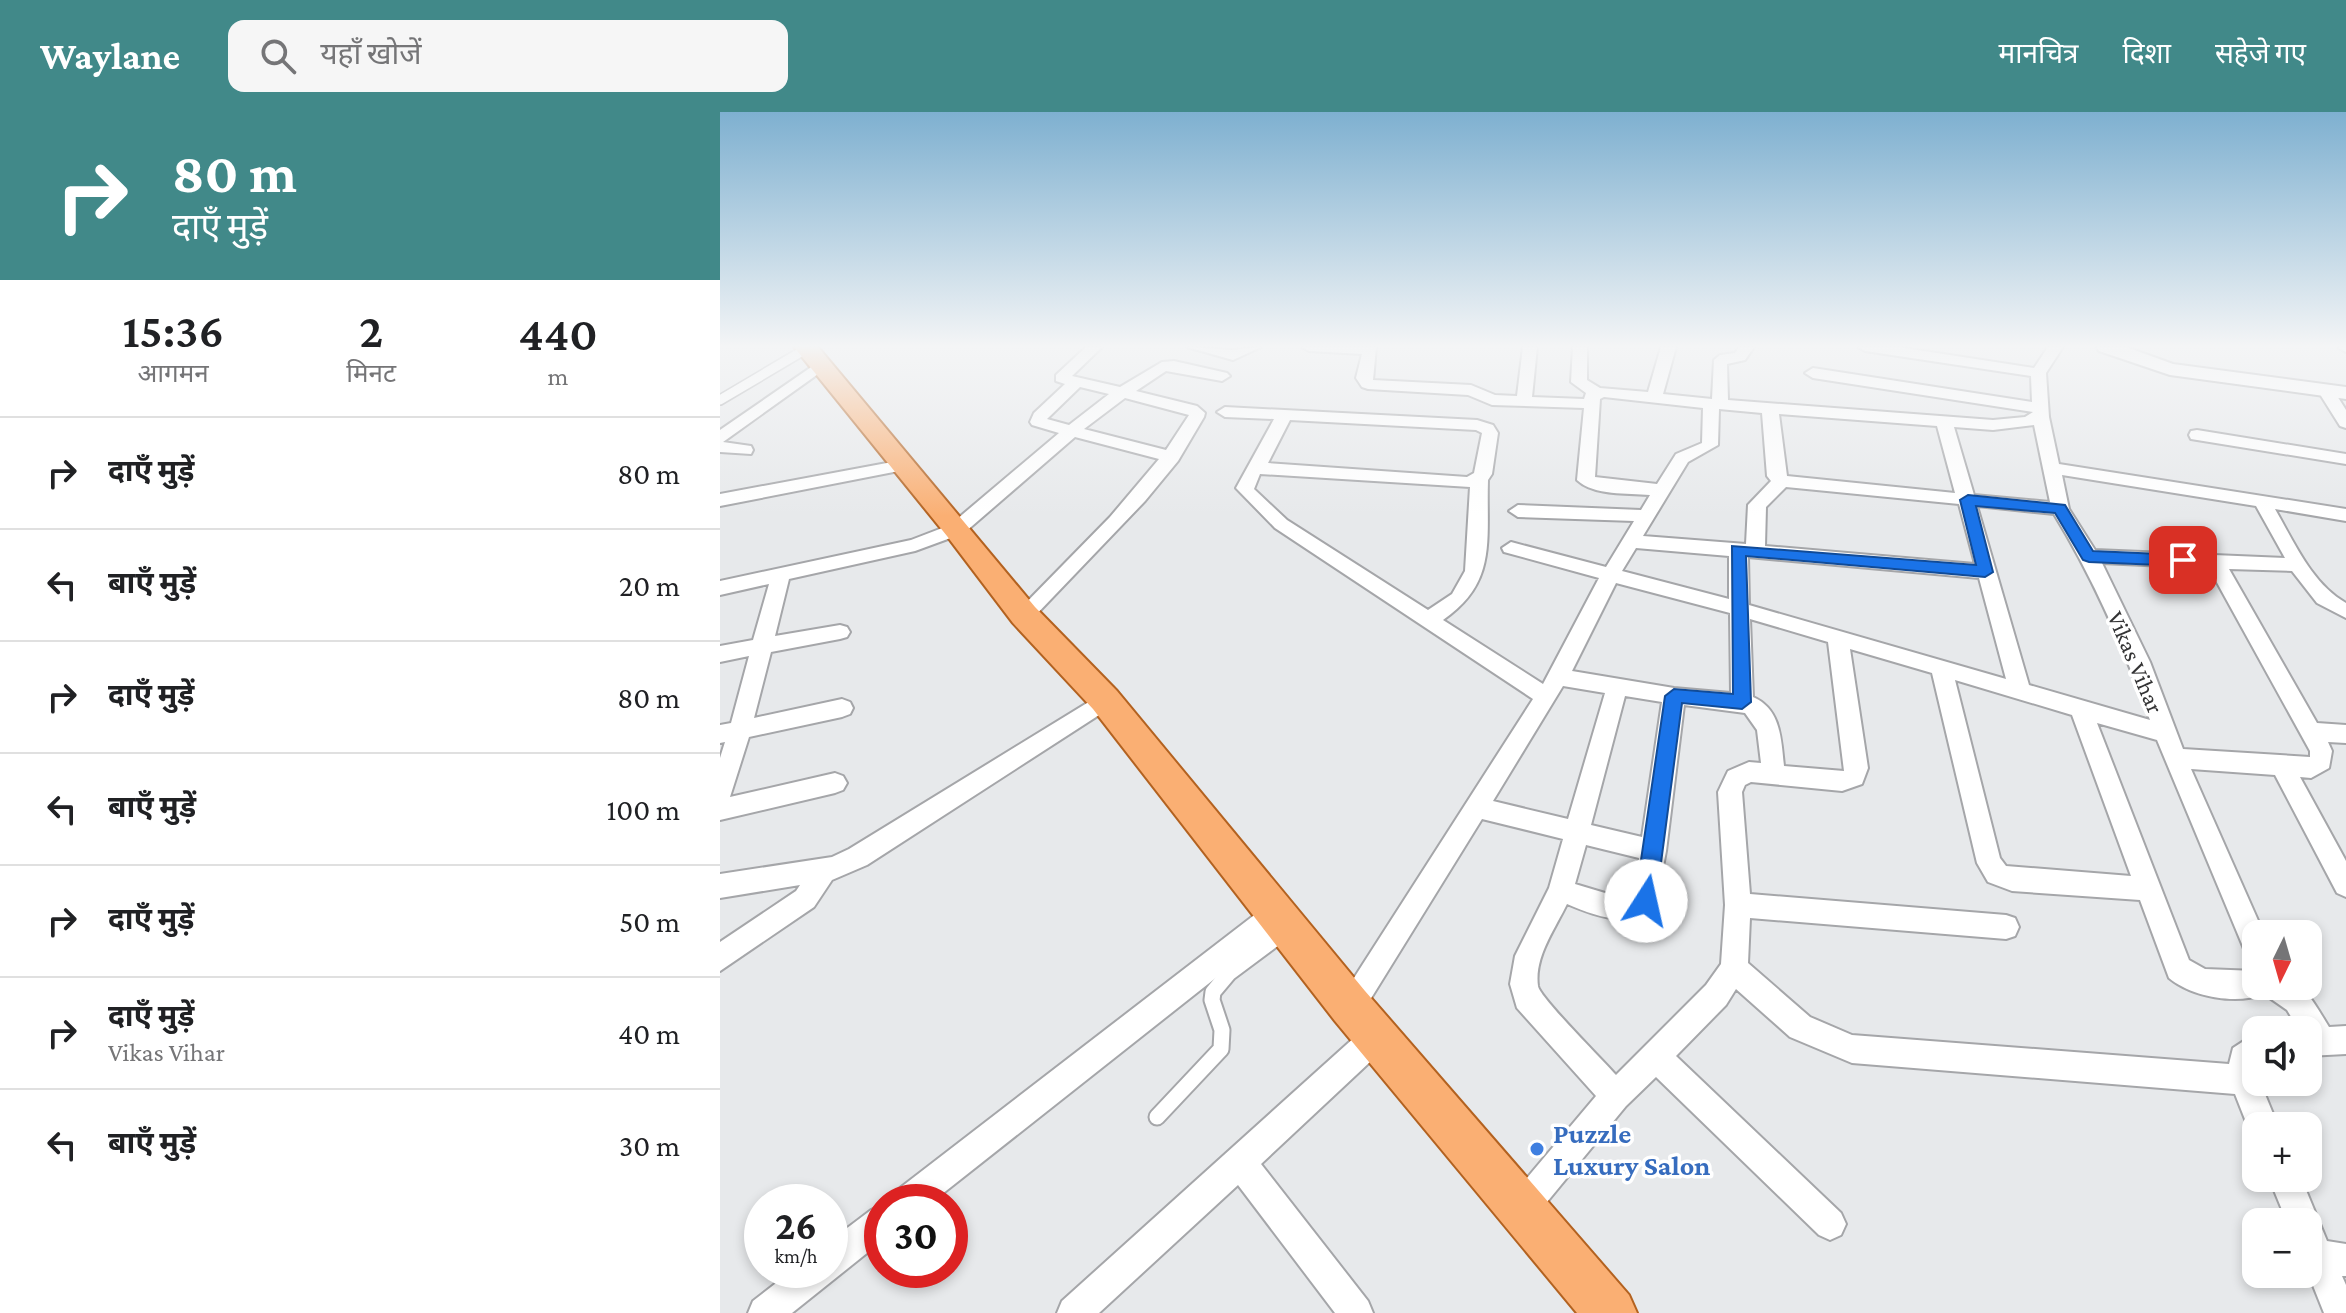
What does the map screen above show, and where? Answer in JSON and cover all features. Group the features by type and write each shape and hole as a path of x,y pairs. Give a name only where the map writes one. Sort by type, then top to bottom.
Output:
{"main road":[{"path":"851,403 957,529 1024,615 1105,700 1350,1006 1611,1313"}],"street":[{"path":"720,438 757,403"},
{"path":"1054,403 1037,420 1172,457"},
{"path":"720,588 915,545 957,529 1096,410 1108,403"},
{"path":"1024,615 1109,532 1172,457 1197,413 1169,403"},
{"path":"1594,403 1586,480 1600,485 1662,490"},
{"path":"1707,403 2014,424 2041,412"},
{"path":"1989,403 2041,412"},
{"name":"Vikas Vihar","path":"2040,403 2060,509 2089,556 2139,662 2175,758 2244,920"},
{"path":"2340,403 2346,423"},
{"path":"1350,1006 1551,686 1610,575 1682,458 1710,445 1715,404"},
{"path":"1770,408 1776,476 1782,481 2060,509"},
{"path":"1225,412 1487,428 1490,433 1483,474 1479,479 1475,571 1459,599 1428,620"},
{"path":"1284,415 1245,488 1281,524 1428,620 1551,686 1617,687 1742,702 1757,707 1766,718 1773,773"},
{"path":"1944,421 2020,691"},
{"path":"2197,435 2346,459"},
{"path":"720,447 745,450"},
{"path":"720,500 903,465"},
{"path":"1257,468 1467,482 1479,479"},
{"path":"2052,468 2346,515"},
{"path":"1742,702 1740,609 1746,550 1757,505 1782,481"},
{"path":"2261,500 2298,565 2322,598 2346,611"},
{"path":"1518,511 1646,516"},
{"path":"1630,541 1985,572"},
{"path":"1511,548 1740,609 2166,734"},
{"path":"2089,556 2298,565"},
{"path":"2175,758 2311,768 2321,761 2321,751 2311,732 2215,562"},
{"path":"720,794 742,729 781,574"},
{"path":"720,654 840,632"},
{"path":"1522,1208 1616,1096 1716,995 1734,968 1738,905 1730,792 1736,778 1749,772 1842,781 1854,777 1856,768 1838,638"},
{"path":"1941,668 1989,863 1997,874 2012,880 2149,889"},
{"path":"1616,1096 1527,998 1521,982 1525,964 1561,890 1617,687"},
{"path":"1561,890 1619,910 1636,909 1646,901 1674,696"},
{"path":"720,886 825,869 858,857 1105,700"},
{"path":"720,734 842,708"},
{"path":"2081,709 2179,969 2197,981 2242,983"},
{"path":"2311,732 2346,734"},
{"path":"2282,766 2346,885"},
{"path":"720,810 835,783"},
{"path":"1476,807 1654,851"},
{"path":"720,958 805,899 825,869"},
{"path":"1738,905 2006,927"},
{"path":"931,1184 1281,922"},
{"path":"1734,968 1793,1025 1819,1040 1852,1049 2242,1080"},
{"path":"2297,1000 2325,1041"},
{"path":"1074,1313 1376,1037"},
{"path":"1654,1055 1830,1224"},
{"path":"1240,1162 1356,1313"},
{"path":"848,1248 864,1235"},
{"path":"2324,1250 2341,1313"},
{"path":"765,1313 797,1288"}],"lane":[{"path":"1157,1117 1221,1049 1224,1034 1211,997 1217,982 1281,922"}],"place":[{"name":"Puzzle Luxury Salon","path":"1537,1149"}],"route":[{"path":"1646,901 1674,696 1742,702 1738,550 1985,572 1968,500 2060,509 2089,556 2183,560"}]}
